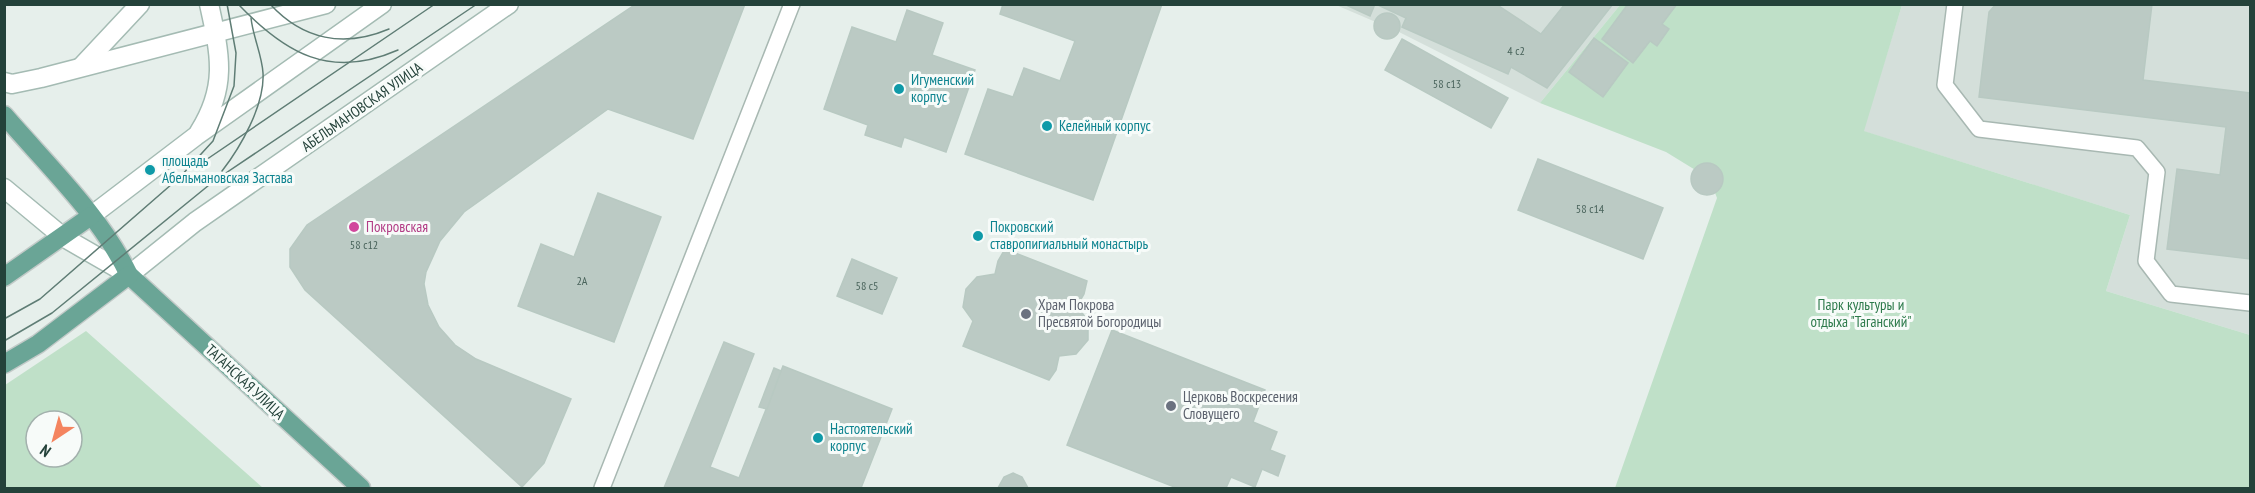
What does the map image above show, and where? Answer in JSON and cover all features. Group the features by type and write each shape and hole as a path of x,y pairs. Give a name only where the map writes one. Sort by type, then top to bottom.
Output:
{"main road":[{"path":"81,67 140,4"},
{"path":"196,136 217,96 221,72 216,33 209,4"},
{"path":"4,82 12,84 41,78 326,4"},
{"path":"4,277 63,237 196,136 382,4"},
{"name":"АБЕЛЬМАНОВСКАЯ УЛИЦА","path":"129,275 195,222 509,4"},
{"path":"4,115 109,239 129,275"},
{"path":"4,188 63,237 129,275"},
{"path":"4,364 38,344 129,275"},
{"name":"ТАГАНСКАЯ УЛИЦА","path":"129,275 361,489"}],"lane":[{"path":"602,489 792,4"},
{"path":"1955,4 1946,85 1979,129 2138,148 2157,172 2146,261 2171,294 2250,303"}],"shaded area":[{"path":"1336,5 1620,5 1540,103 1399,32"},
{"path":"1902,5 2250,5 2250,335 2106,291 2130,215 1863,131"}],"green space":[{"name":"Парк культуры и отдыха \"Таганский\"","path":"1620,5 1902,5 1864,131 2130,215 2106,291 2250,335 2250,488 1615,488 1717,198 1710,179 1666,152 1540,103"},
{"path":"86,331 263,488 5,488 5,385"}],"building":[{"path":"636,4 745,4 693,139 608,109 464,212 440,241 426,272 424,284 428,305 439,327 455,345 476,359 571,399 544,463 522,487 305,290 290,267 290,249 307,225"},
{"name":"Келейный корпус","path":"1003,4 1162,4 1093,200 965,154 988,89 1013,97 1024,68 1060,81 1075,41 1000,14"},
{"path":"1344,4 1375,4 1370,16"},
{"path":"1496,4 1541,34 1565,4 1613,4 1547,88 1511,67 1508,74 1402,27 1406,18 1378,5"},
{"path":"1628,4 1677,4 1662,24 1669,29 1657,46 1650,41 1633,63 1602,39"},
{"path":"1996,4 2152,4 2143,80 2250,93 2250,259 2167,249 2177,169 2220,175 2226,127 1979,97 1989,12"},
{"name":"Игуменский корпус","path":"907,10 943,23 932,55 975,70 946,152 904,137 901,147 865,135 868,125 824,109 852,27 896,42"},
{"path":"1387,13 1396,17 1400,26 1396,35 1387,39 1378,35 1374,26 1378,17"},
{"path":"1594,38 1628,63 1603,97 1569,72"},
{"path":"1402,39 1508,98 1491,128 1385,70"},
{"path":"1538,159 1663,208 1643,259 1518,210"},
{"path":"1707,163 1719,167 1723,179 1719,191 1707,195 1695,191 1691,179 1695,167"},
{"path":"598,193 661,217 614,342 518,306 541,244 574,257"},
{"name":"Храм Покрова Пресвятой Богородицы","path":"1005,249 1087,281 1084,294 1077,306 1088,321 1088,340 1076,354 1059,356 1056,370 1049,380 963,346 973,321 963,307 966,289 977,277 995,274 998,261"},
{"path":"852,259 897,278 882,314 837,296"},
{"name":"Церковь Воскресения Словущего","path":"1112,330 1265,390 1253,422 1277,432 1270,450 1285,456 1278,476 1262,469 1255,487 1231,477 1226,488 1177,488 1067,445"},
{"name":"Настоятельский корпус","path":"724,342 754,354 710,467 739,478 783,366 892,409 861,488 664,488"},
{"path":"774,368 781,371 767,409 759,407"},
{"path":"1013,473 1022,477 1028,488 998,488 1004,477"}],"tram line":[{"path":"4,319 40,299 180,177 213,141 234,86 236,53 227,4"},
{"path":"238,4 273,36 310,57 330,62 351,62 374,59 398,50"},
{"path":"270,4 296,26 325,37 356,38 389,29"},
{"path":"197,166 435,4"},
{"path":"4,341 52,313 214,181 477,4"},
{"path":"222,171 250,125 263,85 262,66 251,18"}],"place":[{"name":"Игуменский корпус","path":"899,89"},
{"name":"Келейный корпус","path":"1047,126"},
{"name":"площадь Абельмановская Застава","path":"150,170"},
{"name":"Покровская","path":"354,227"},
{"name":"Покровский ставропигиальный монастырь","path":"978,236"},
{"name":"Храм Покрова Пресвятой Богородицы","path":"1026,314"},
{"name":"Церковь Воскресения Словущего","path":"1171,406"},
{"name":"Настоятельский корпус","path":"818,438"}]}
